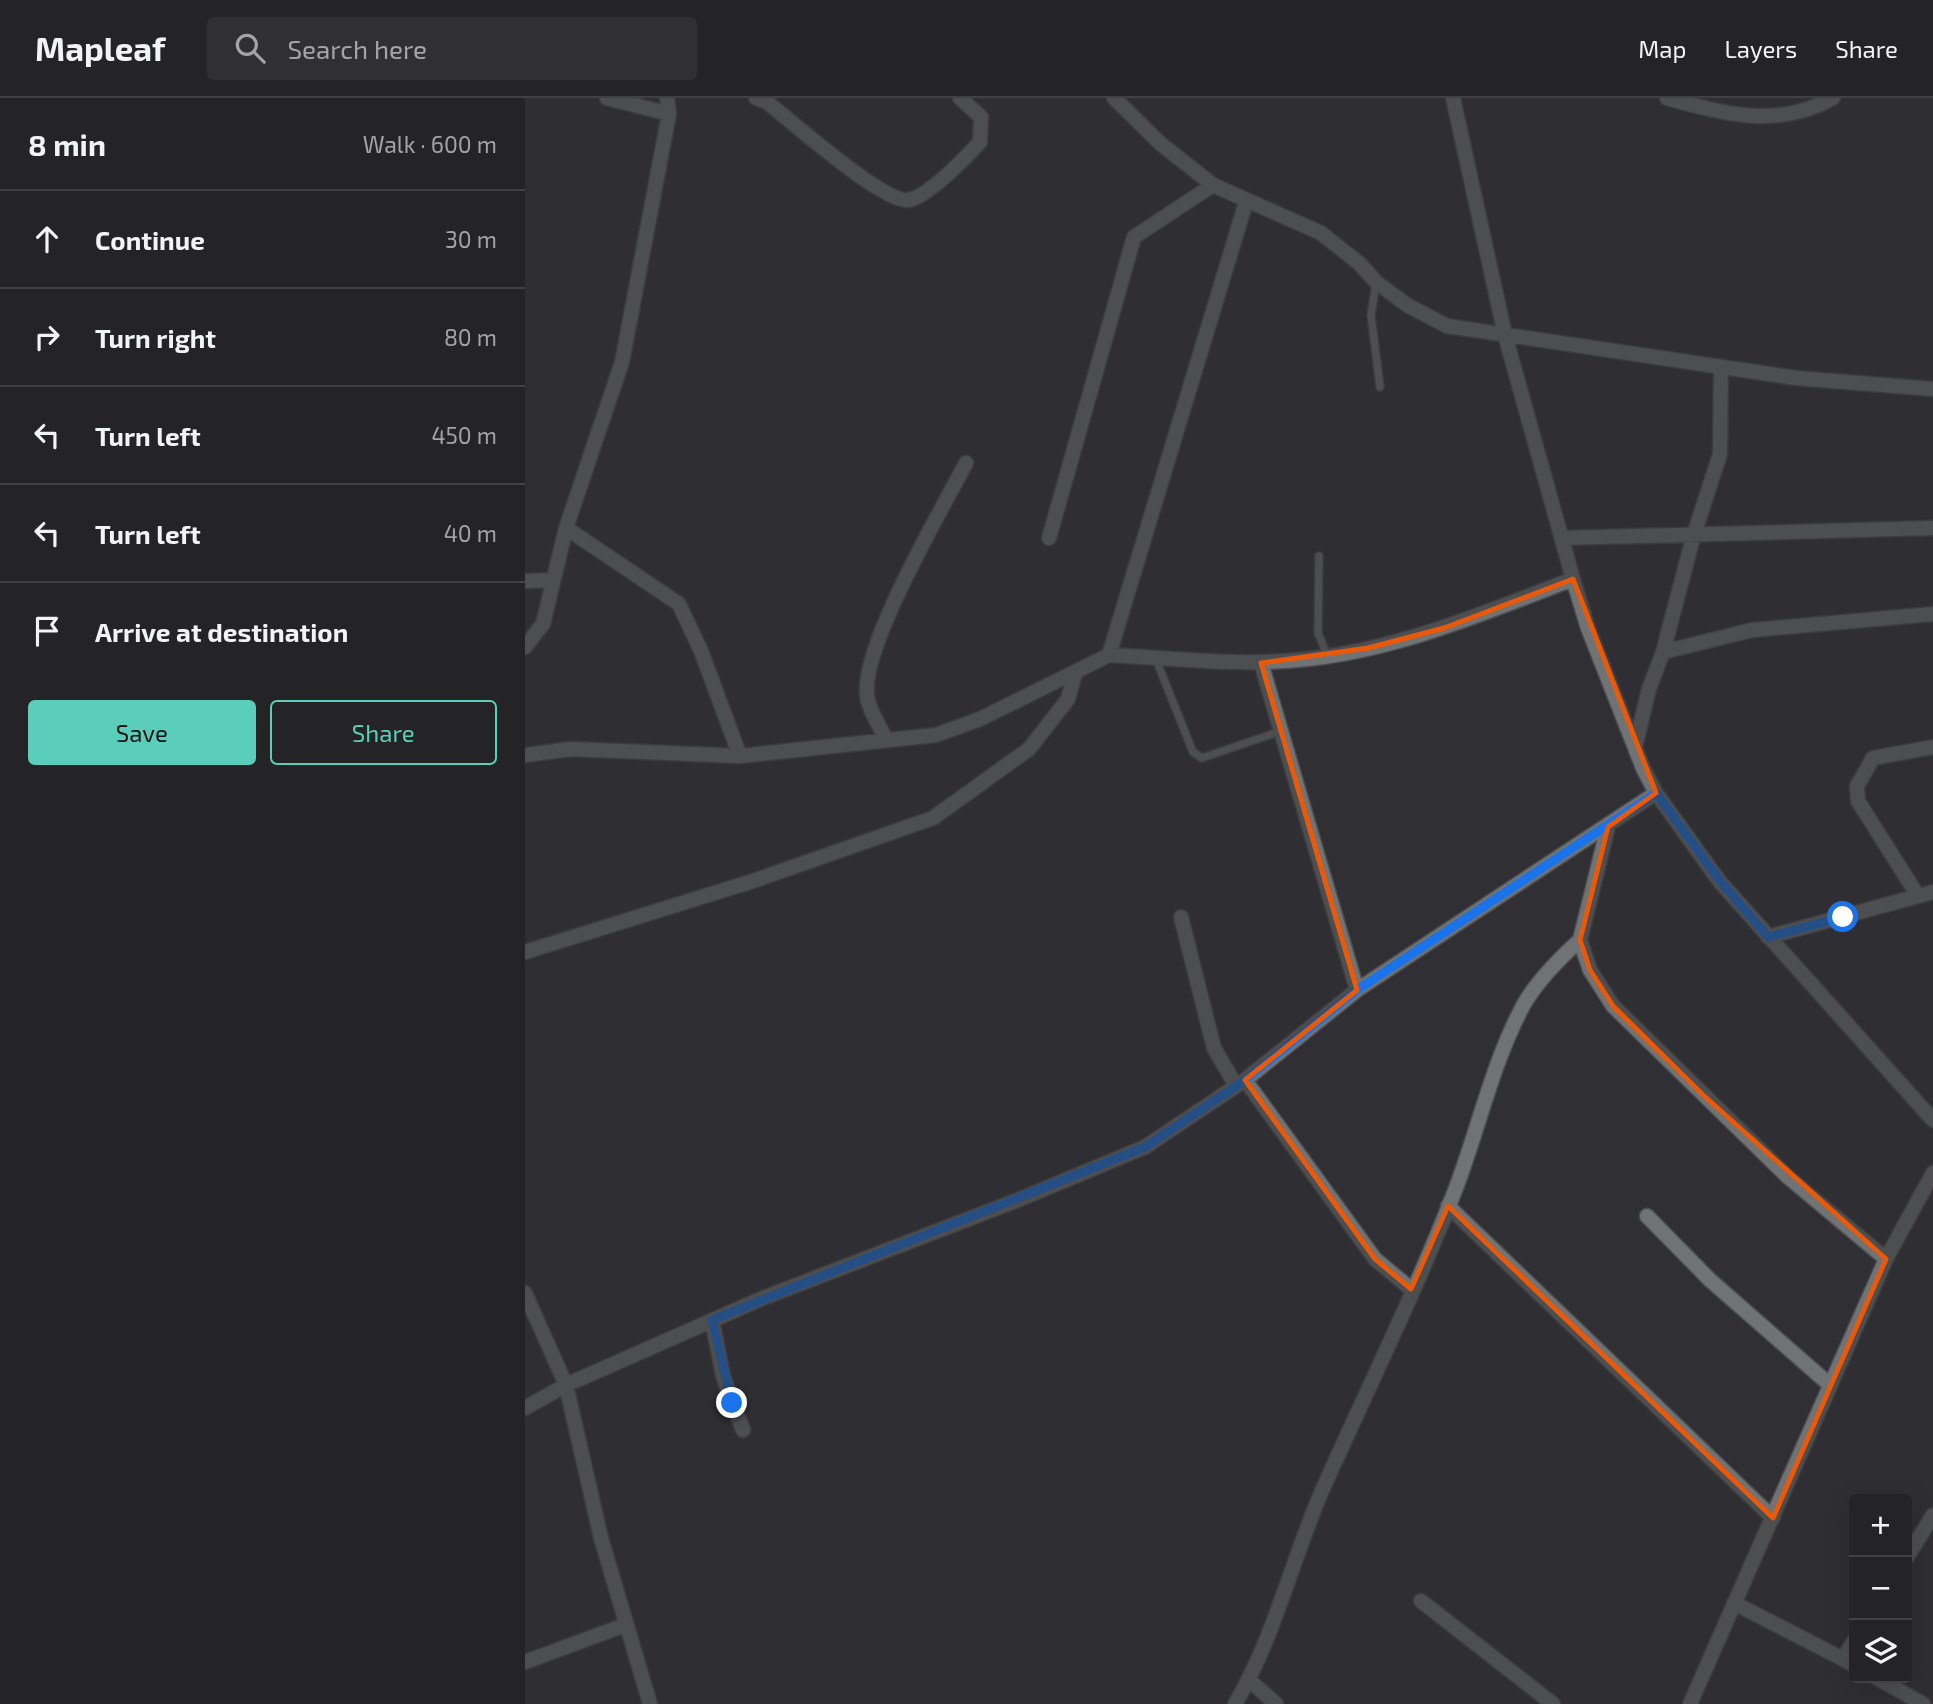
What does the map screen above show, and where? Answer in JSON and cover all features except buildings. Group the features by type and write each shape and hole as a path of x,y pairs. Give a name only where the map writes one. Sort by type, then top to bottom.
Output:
{"street":[{"path":"607,98 669,114"},
{"path":"525,647 543,624 566,528 622,362 669,114 667,98"},
{"path":"756,98 767,102 868,184 892,198 905,201 919,197 980,142 981,117 960,98"},
{"path":"1114,98 1161,144 1213,185 1246,202 1321,233 1360,264 1376,282 1415,310 1447,326 1796,378 1933,389"},
{"path":"1453,98 1505,335 1573,579 1588,628 1656,793 1720,881 1931,1115"},
{"path":"1667,98 1719,113 1780,118 1813,109 1833,98"},
{"path":"1049,538 1134,237 1213,185"},
{"path":"1109,654 1246,202"},
{"path":"1635,747 1649,689 1663,652 1694,534 1720,454 1721,368"},
{"path":"886,740 867,696 869,663 887,617 966,463"},
{"path":"566,528 679,604 701,652 740,756"},
{"path":"1563,538 1933,528"},
{"path":"525,755 571,749 740,756 936,735 981,719 1016,699 1075,674 1109,654 1261,663 1327,655 1444,628 1573,579"},
{"path":"525,581 552,580"},
{"path":"1663,652 1752,629 1933,614"},
{"path":"1261,663 1357,990"},
{"path":"525,952 766,877 933,818 1029,749 1068,699 1075,674"},
{"path":"1918,896 1858,801 1857,786 1873,758 1933,747"},
{"path":"525,1408 566,1385 712,1320 1145,1147 1241,1083 1357,990 1656,793"},
{"path":"1608,827 1580,940 1590,970 1613,1006 1788,1177 1886,1259"},
{"path":"1768,937 1933,892"},
{"path":"1181,917 1214,1048 1375,1259 1411,1289"},
{"path":"1235,1704 1249,1680 1320,1496 1448,1206 1495,1072 1525,1003 1562,956 1580,940"},
{"path":"1691,1704 1886,1259 1933,1173"},
{"path":"1448,1206 1773,1518"},
{"path":"1647,1216 1710,1280 1829,1385"},
{"path":"525,1293 566,1385 584,1474 625,1625 650,1704"},
{"path":"712,1320 723,1376 743,1430"},
{"path":"1912,1549 1933,1515"},
{"path":"1421,1601 1553,1704"},
{"path":"1734,1603 1849,1662"},
{"path":"525,1662 625,1625"},
{"path":"1249,1680 1276,1704"},
{"path":"1886,1683 1923,1704"}],"lane":[{"path":"1376,282 1371,315 1380,387"},
{"path":"1319,556 1318,633 1327,655"},
{"path":"1155,657 1192,752 1202,758 1281,730"}],"highlighted area":[{"path":"1573,579 1656,793 1608,827 1580,940 1590,970 1613,1006 1703,1095 1886,1259 1773,1518 1448,1206 1411,1289 1375,1259 1245,1080 1357,990 1261,663 1368,648 1444,628"}],"route":[{"path":"732,1403 716,1348 712,1320 1145,1147 1245,1080 1357,990 1656,793 1720,881 1768,937 1843,917"}]}
